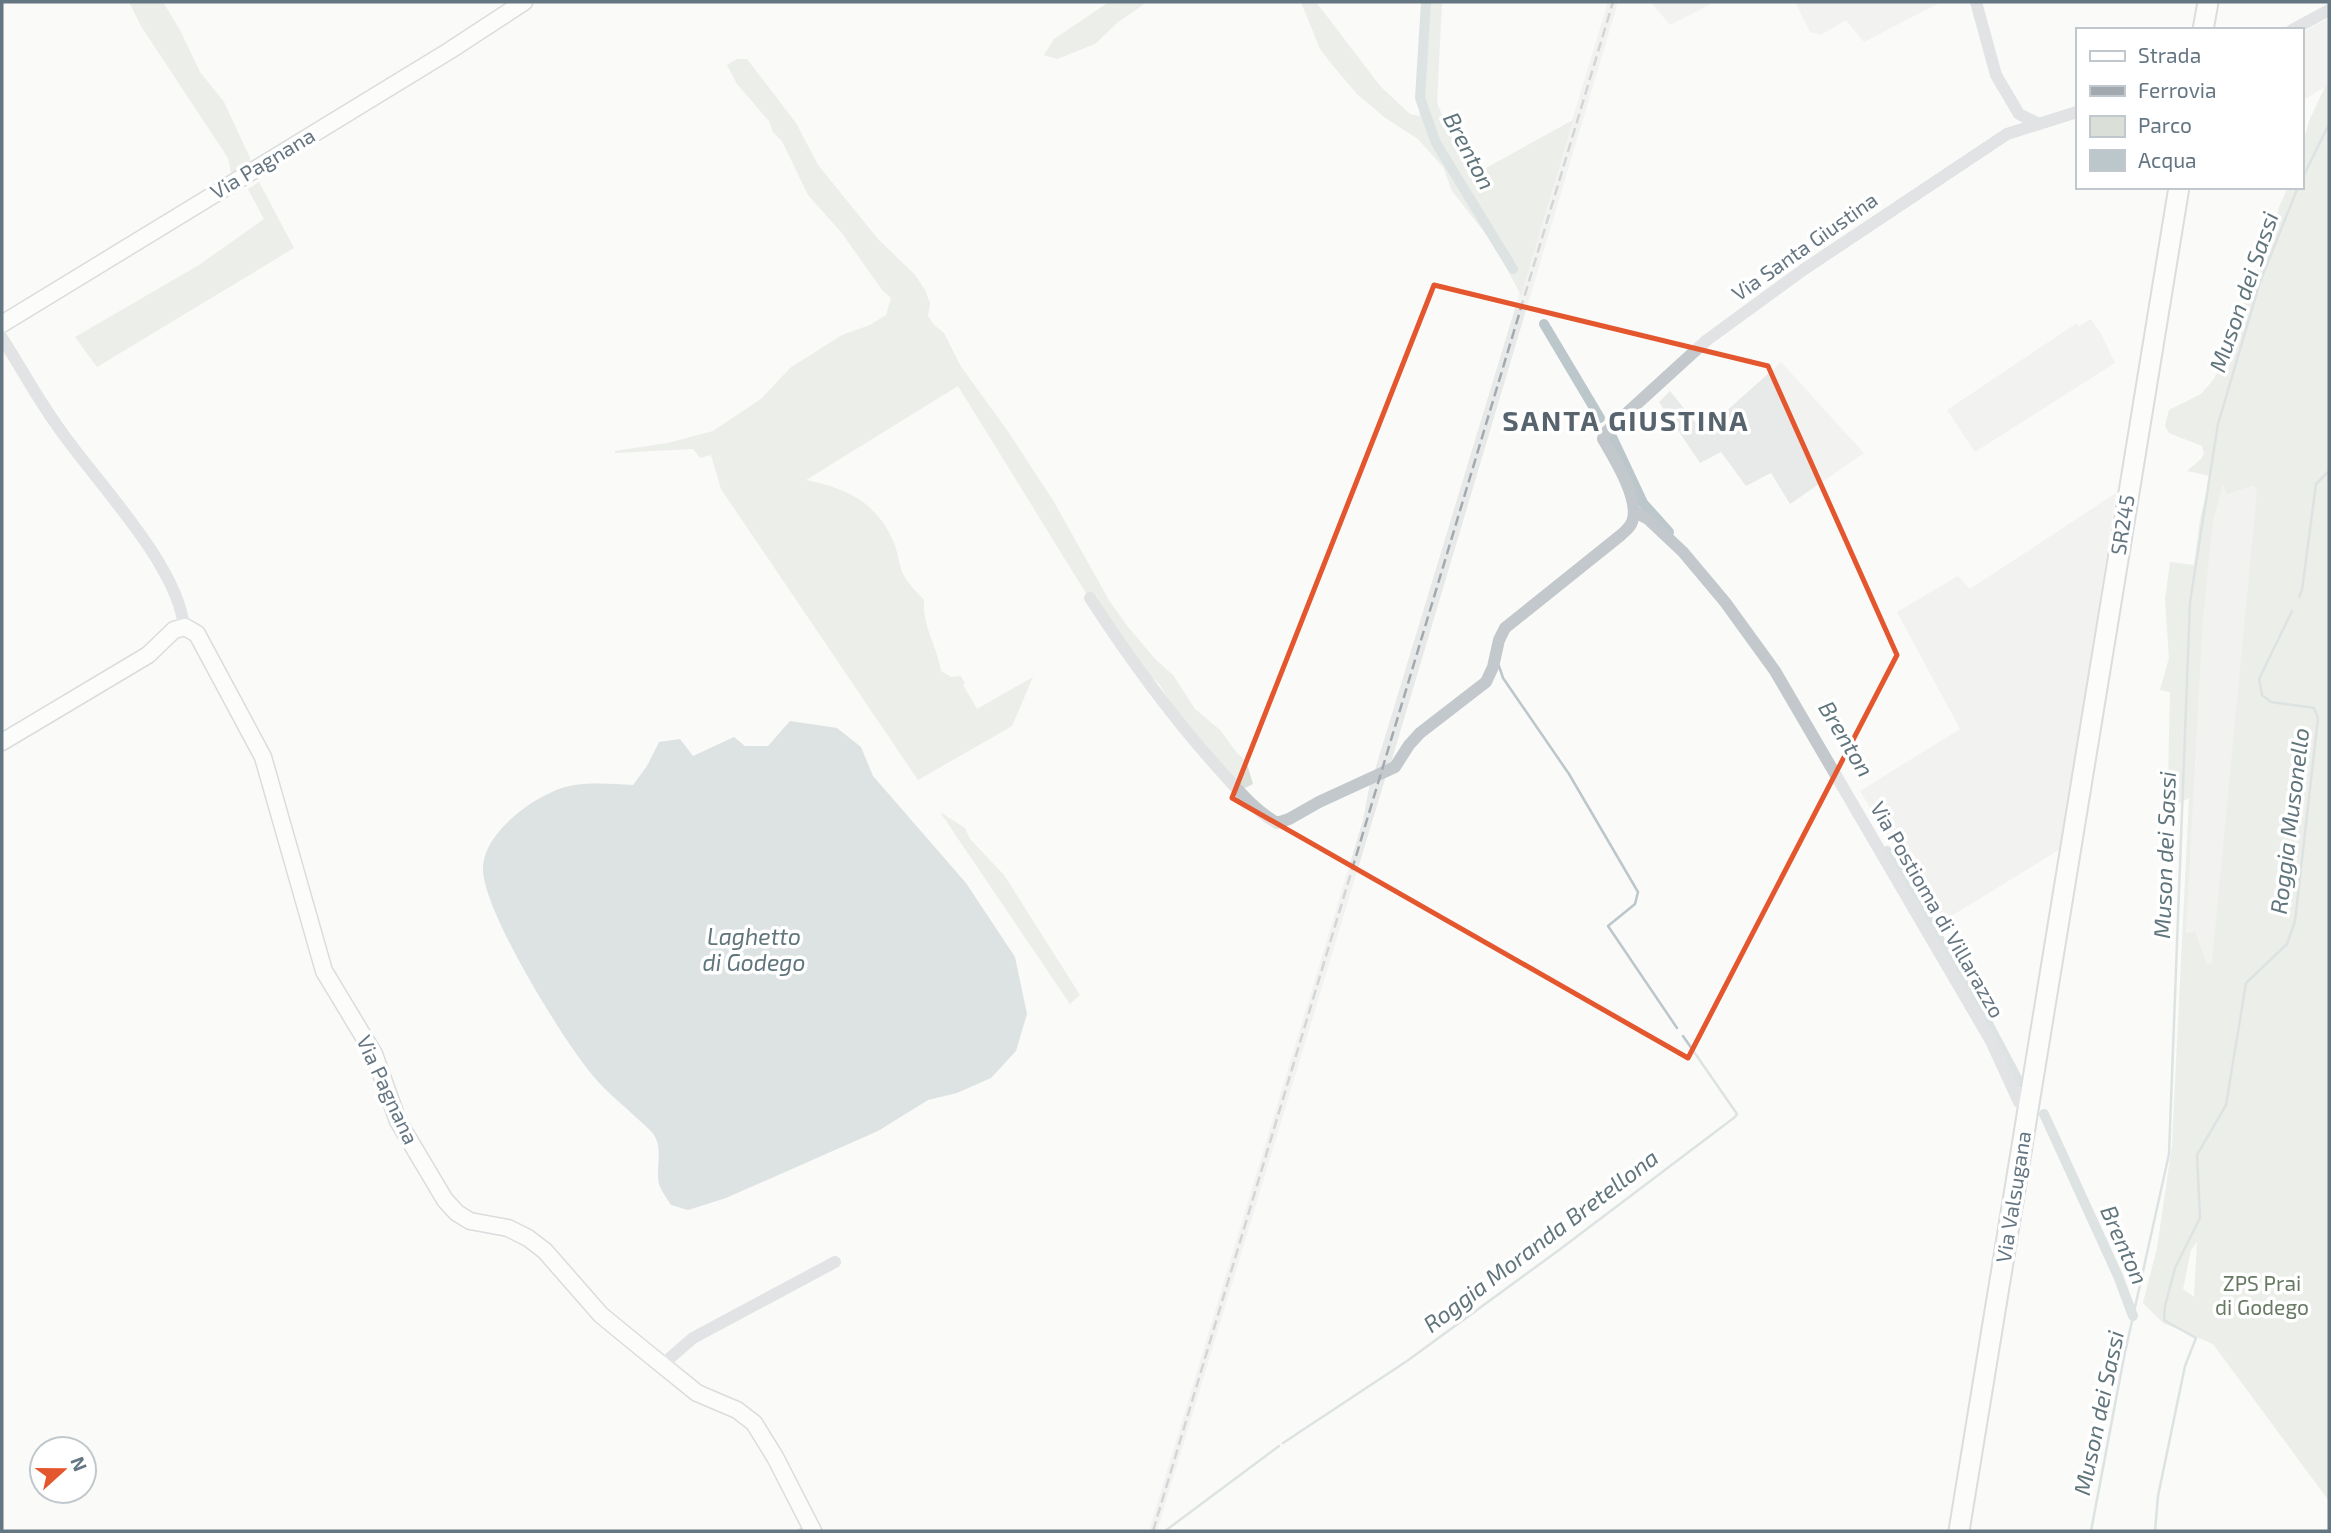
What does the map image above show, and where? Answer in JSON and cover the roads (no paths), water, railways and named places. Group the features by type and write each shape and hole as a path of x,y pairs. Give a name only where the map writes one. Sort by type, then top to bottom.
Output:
{"main road":[{"path":"2203,28 2208,2"},
{"name":"SR245","path":"2068,862 2179,189"},
{"name":"Via Valsugana","path":"1959,1531 2068,862"}],"street":[{"name":"Via Pagnana","path":"2,324 449,51 524,2"},
{"path":"1976,2 1996,75 2019,114 2039,124"},
{"path":"2296,28 2329,9"},
{"name":"Via Santa Giustina","path":"1640,514 1603,439 1604,434 1707,340 1802,270 2007,134 2076,112"},
{"name":"Via Pagnana","path":"2,338 57,426 146,543 182,608 184,626 198,636 260,749 321,965 374,1054 393,1111 435,1185 451,1207 466,1219 508,1228 539,1246 601,1315 697,1393 737,1410 754,1423 775,1457 813,1531"},
{"path":"1090,598 1132,662 1193,740 1254,807 1278,823 1395,767 1420,733 1486,682 1505,628 1621,536 1640,514"},
{"name":"Via Postioma di Villarazzo","path":"1640,514 1678,546 1714,588 1775,671 1991,1041 2019,1102 2028,1105"},
{"path":"2,742 148,655 174,630 184,626"},
{"path":"662,1365 694,1338 835,1262"}],"water":[{"name":"Laghetto di Godego","path":"790,721 837,728 861,747 873,776 966,883 1015,957 1027,1014 1016,1051 991,1078 957,1093 928,1100 878,1131 726,1198 688,1210 671,1205 660,1187 658,1148 654,1135 592,1074 559,1028 525,971 487,889 483,870 485,857 490,844 509,820 547,794 577,785 633,785 647,766 659,742 680,739 693,756 734,737 745,746 768,746"}],"waterway":[{"name":"Brenton","path":"1426,2 1420,98 1436,143 1513,269"},
{"name":"Muson dei Sassi","path":"2303,177 2329,124"},
{"name":"Muson dei Sassi","path":"2091,1531 2124,1357 2169,1154 2190,602 2218,424 2260,282 2297,189"},
{"name":"Brenton","path":"1544,324 1600,418"},
{"name":"Brenton","path":"1612,437 1643,503 1669,532"},
{"name":"Roggia Musonello","path":"2299,597 2316,484 2329,471"},
{"name":"Roggia Musonello","path":"2155,1531 2158,1496 2185,1366 2196,1338 2164,1320 2175,1268 2200,1218 2197,1155 2226,1105 2246,983 2287,944 2295,921 2318,718 2314,708 2271,702 2262,695 2259,679 2292,611"},
{"name":"Roggia Moranda Bretellona","path":"1499,666 1503,678 1569,774 1638,892 1635,904 1608,926 1677,1028"},
{"name":"Brenton","path":"1887,851 1975,999 2019,1082"},
{"name":"Roggia Moranda Bretellona","path":"1283,1443 1407,1361 1735,1117 1737,1114 1683,1036"},
{"name":"Brenton","path":"2044,1114 2118,1276 2133,1316"},
{"name":"Roggia Moranda Bretellona","path":"1165,1531 1279,1446"},
{"name":"Roggia Moranda Bretellona","path":"797,1531 803,1531"}],"railway":[{"path":"1153,1531 1613,2"}],"district":[{"name":"SANTA GIUSTINA","path":"1626,421"}],"park label":[{"name":"ZPS Prai di Godego","path":"2262,1296"}]}
